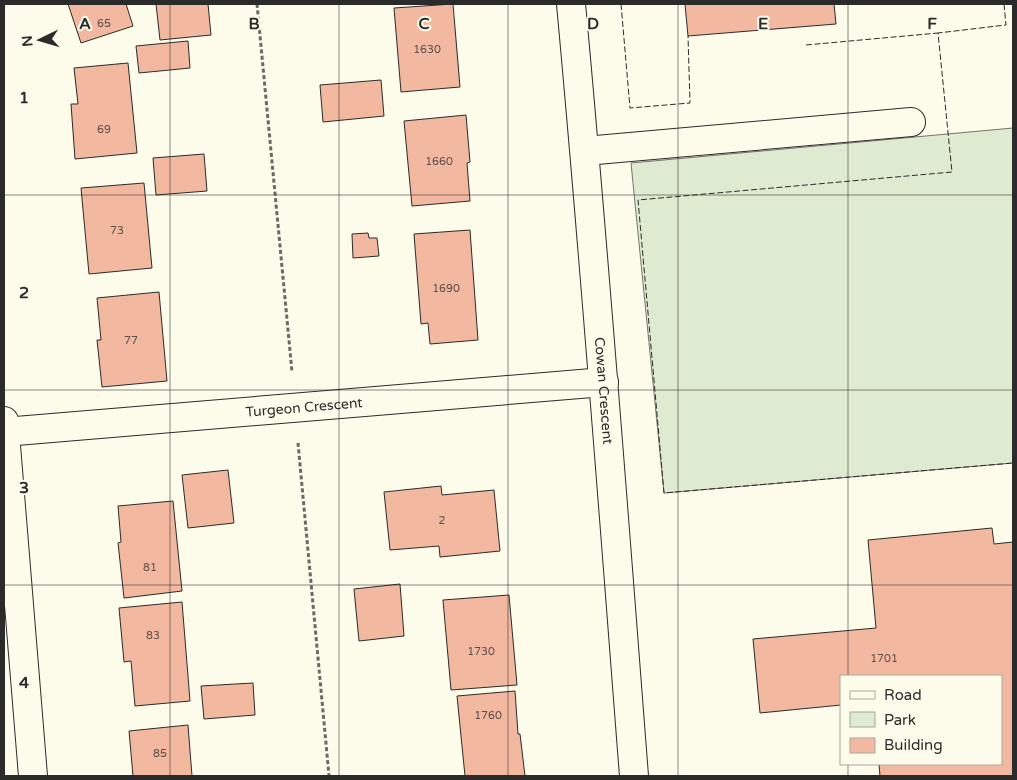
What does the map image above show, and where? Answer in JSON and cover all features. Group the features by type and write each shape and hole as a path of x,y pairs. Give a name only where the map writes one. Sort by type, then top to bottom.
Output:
{"street":[{"name":"Cowan Crescent","path":"571,4 604,382 634,776"},
{"path":"585,151 911,122"},
{"name":"Turgeon Crescent","path":"4,428 604,382"},
{"path":"4,428 33,776"}],"green space":[{"path":"1013,128 1013,463 664,493 631,163"}],"building":[{"path":"68,4 126,4 133,26 81,43"},
{"path":"156,4 208,4 211,35 160,40"},
{"path":"453,4 460,87 401,92 394,8"},
{"path":"685,4 834,4 836,24 688,36"},
{"path":"188,41 190,68 139,73 136,46"},
{"path":"128,63 137,153 75,159 71,104 78,104 74,68"},
{"path":"381,80 384,116 323,122 320,85"},
{"path":"466,115 470,162 467,163 470,201 412,206 404,121"},
{"path":"204,154 207,191 156,195 153,158"},
{"path":"144,183 152,268 89,274 81,188"},
{"path":"470,230 478,340 430,344 428,323 421,324 414,234"},
{"path":"368,233 369,238 377,238 379,256 353,258 352,234"},
{"path":"159,292 167,381 102,387 97,340 101,340 97,298"},
{"path":"228,470 234,523 188,528 182,475"},
{"path":"441,486 442,495 494,490 500,551 440,557 439,546 390,550 384,492"},
{"path":"173,501 182,591 124,598 118,543 121,542 118,506"},
{"path":"992,528 994,544 1013,542 1013,776 880,776 879,765 1002,765 1002,675 840,675 840,705 760,713 753,639 876,628 868,540"},
{"path":"400,584 404,636 359,641 354,589"},
{"path":"509,595 517,685 451,690 443,600"},
{"path":"182,602 190,701 135,706 131,661 124,662 119,608"},
{"path":"253,683 255,715 204,719 201,686"},
{"path":"515,691 518,734 520,734 525,776 465,776 457,696"},
{"path":"188,725 192,776 133,776 129,731"}],"fence":[{"path":"621,4 630,108 690,103 688,36"},
{"path":"1004,4 1006,25 938,33 952,172 638,200 664,493 1013,463"},
{"path":"806,45 938,33"}]}
